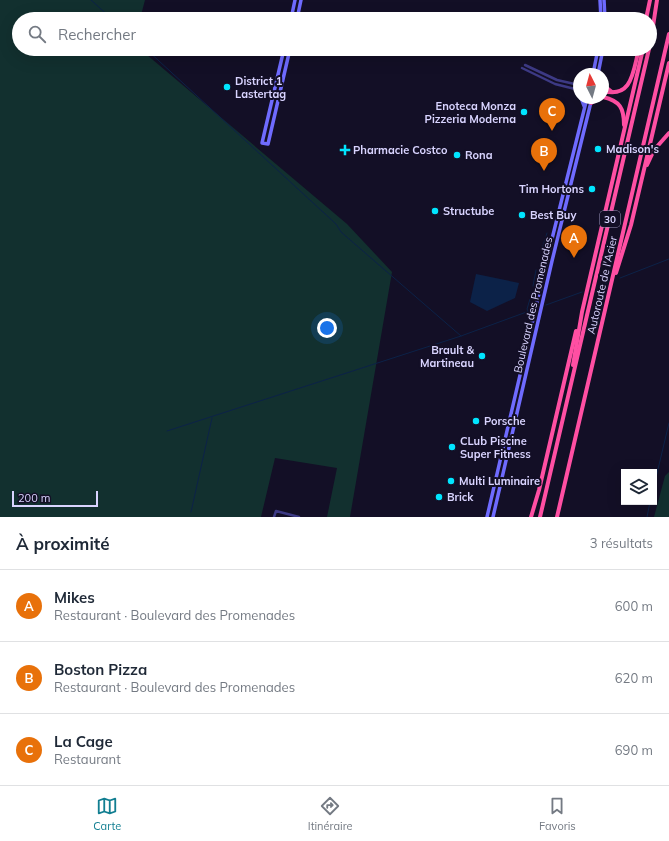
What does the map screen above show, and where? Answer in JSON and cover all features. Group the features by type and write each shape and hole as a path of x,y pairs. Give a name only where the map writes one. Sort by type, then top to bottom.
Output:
{"highway":[{"path":"648,12 650,0"},
{"path":"655,12 657,0"},
{"name":"Autoroute de l'Acier","path":"557,517 669,34"},
{"path":"609,91 616,92 624,89 630,82 637,56"},
{"path":"531,517 538,497 570,353 582,312 641,56"},
{"name":"Autoroute de l'Acier","path":"540,517 647,56"},
{"path":"606,304 626,243 669,63"},
{"path":"609,90 616,92"},
{"path":"609,99 620,106 624,115 624,129"},
{"path":"643,172 654,150 669,134"},
{"path":"570,389 582,312"}],"street":[{"path":"292,12 295,0"},
{"path":"298,12 301,0"},
{"path":"600,0 601,12"},
{"path":"604,0 605,12"},
{"path":"282,56 262,143 268,144 288,56"},
{"path":"593,68 596,56"},
{"path":"599,68 601,56"},
{"path":"525,65 557,80 573,84"},
{"path":"522,68 555,84 573,89"},
{"name":"Boulevard des Promenades","path":"487,517 547,259 586,104"},
{"name":"Boulevard des Promenades","path":"493,517 552,261 591,104"},
{"path":"265,130 271,131"},
{"path":"274,517 276,511 298,517"}],"green space":[{"path":"0,0 145,0 142,12 12,12 12,56 148,56 347,224 392,272 350,517 327,517 337,468 275,458 261,517 0,517"},
{"path":"669,472 669,517 654,517 665,476"}],"water":[{"path":"476,274 519,283 515,298 487,311 470,302"}],"waterway":[{"path":"91,0 104,12"},
{"path":"154,56 336,224 341,232 461,336"},
{"path":"542,249 547,233"},
{"path":"620,278 669,259"},
{"path":"533,286 536,270"},
{"path":"598,286 607,283"},
{"path":"546,305 582,292"},
{"path":"528,311 527,309 530,299"},
{"path":"167,431 461,336 532,310"},
{"path":"191,512 212,418"},
{"path":"657,473 669,423"},
{"path":"647,517 649,505"}],"place":[{"name":"District 1 Lastertag","path":"227,87"},
{"name":"Enoteca Monza Pizzeria Moderna","path":"524,112"},
{"name":"La Cage","path":"552,131"},
{"name":"Madison's","path":"598,149"},
{"name":"Pharmacie Costco","path":"345,150"},
{"name":"Rona","path":"457,155"},
{"name":"Boston Pizza","path":"544,171"},
{"name":"Tim Hortons","path":"592,189"},
{"name":"Structube","path":"435,211"},
{"name":"Best Buy","path":"522,215"},
{"name":"Mikes","path":"574,258"},
{"name":"Brault & Martineau","path":"482,356"},
{"name":"Porsche","path":"476,421"},
{"name":"CLub Piscine Super Fitness","path":"452,447"},
{"name":"Multi Luminaire","path":"451,481"},
{"name":"Brick","path":"439,497"}]}
